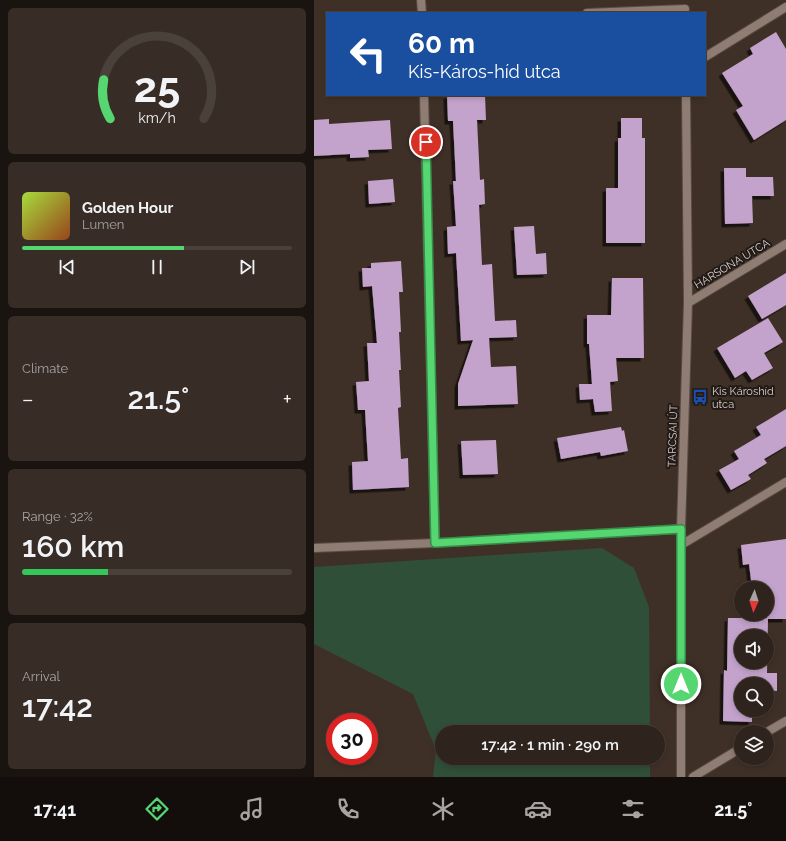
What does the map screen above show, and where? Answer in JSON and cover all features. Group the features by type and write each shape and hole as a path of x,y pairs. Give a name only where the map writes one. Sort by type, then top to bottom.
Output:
{"street":[{"path":"421,0 422,12"},
{"path":"603,12 685,7"},
{"path":"706,56 786,7"},
{"path":"424,96 435,543"},
{"name":"TARCSAI ÚT","path":"681,777 681,529 688,303 686,96"},
{"name":"HARSONA UTCA","path":"688,303 786,244"},
{"path":"681,545 786,482"},
{"path":"314,548 435,543 681,529"},
{"path":"774,728 786,721"},
{"path":"692,777 734,752"}],"green space":[{"path":"602,548 634,568 649,607 650,725 435,725 435,748 413,694 314,644 314,567"},
{"path":"435,759 435,765 650,765 650,777 433,777"}],"building":[{"path":"776,32 786,49 786,120 754,140 736,110 743,106 722,73 753,54 750,48"},
{"path":"447,96 485,96 486,120 477,120 480,180 484,179 485,204 479,205 482,265 492,264 495,321 516,320 517,337 489,338 491,367 516,366 518,404 458,406 458,384 473,340 461,341 456,253 448,254 447,227 456,226 453,181 456,181 453,121 448,121"},
{"path":"621,118 642,118 642,138 645,138 645,243 606,243 606,188 618,188 618,138 621,138"},
{"path":"329,119 329,124 390,120 392,149 368,150 369,157 350,158 350,154 314,156 314,120"},
{"path":"724,168 746,168 746,177 773,177 774,196 752,196 753,223 725,224"},
{"path":"393,179 395,202 369,204 368,181"},
{"path":"534,226 536,254 546,253 547,274 517,275 514,227"},
{"path":"401,261 403,292 399,292 401,370 399,370 401,407 398,408 401,459 408,458 409,487 353,490 352,462 368,461 365,410 358,410 356,382 369,381 367,343 377,343 372,286 363,287 362,268 371,268 371,263"},
{"path":"786,273 786,305 762,319 748,296"},
{"path":"612,278 643,278 644,358 616,358 618,381 610,382 612,411 595,412 593,399 580,400 579,384 592,384 589,344 587,344 587,315 611,315"},
{"path":"768,318 783,342 764,353 773,368 752,380 746,371 735,378 717,348"},
{"path":"786,409 786,446 764,459 767,463 748,475 751,479 731,490 719,470 739,459 734,451 761,435 756,427"},
{"path":"621,427 622,431 624,430 628,451 601,456 600,452 561,459 557,438"},
{"path":"496,440 498,474 463,475 461,441"},
{"path":"786,539 786,619 774,619 774,581 751,581 749,564 743,565 741,545"},
{"path":"728,618 734,618 734,621 768,621 768,629 734,629 734,669 767,669 767,673 777,673 777,691 774,691 774,677 734,677 734,717 752,717 752,722 723,721 724,670 727,671"}],"place":[{"name":"Kis Károshíd utca","path":"700,397"}],"route":[{"path":"426,142 435,543 681,529 681,684"}]}
